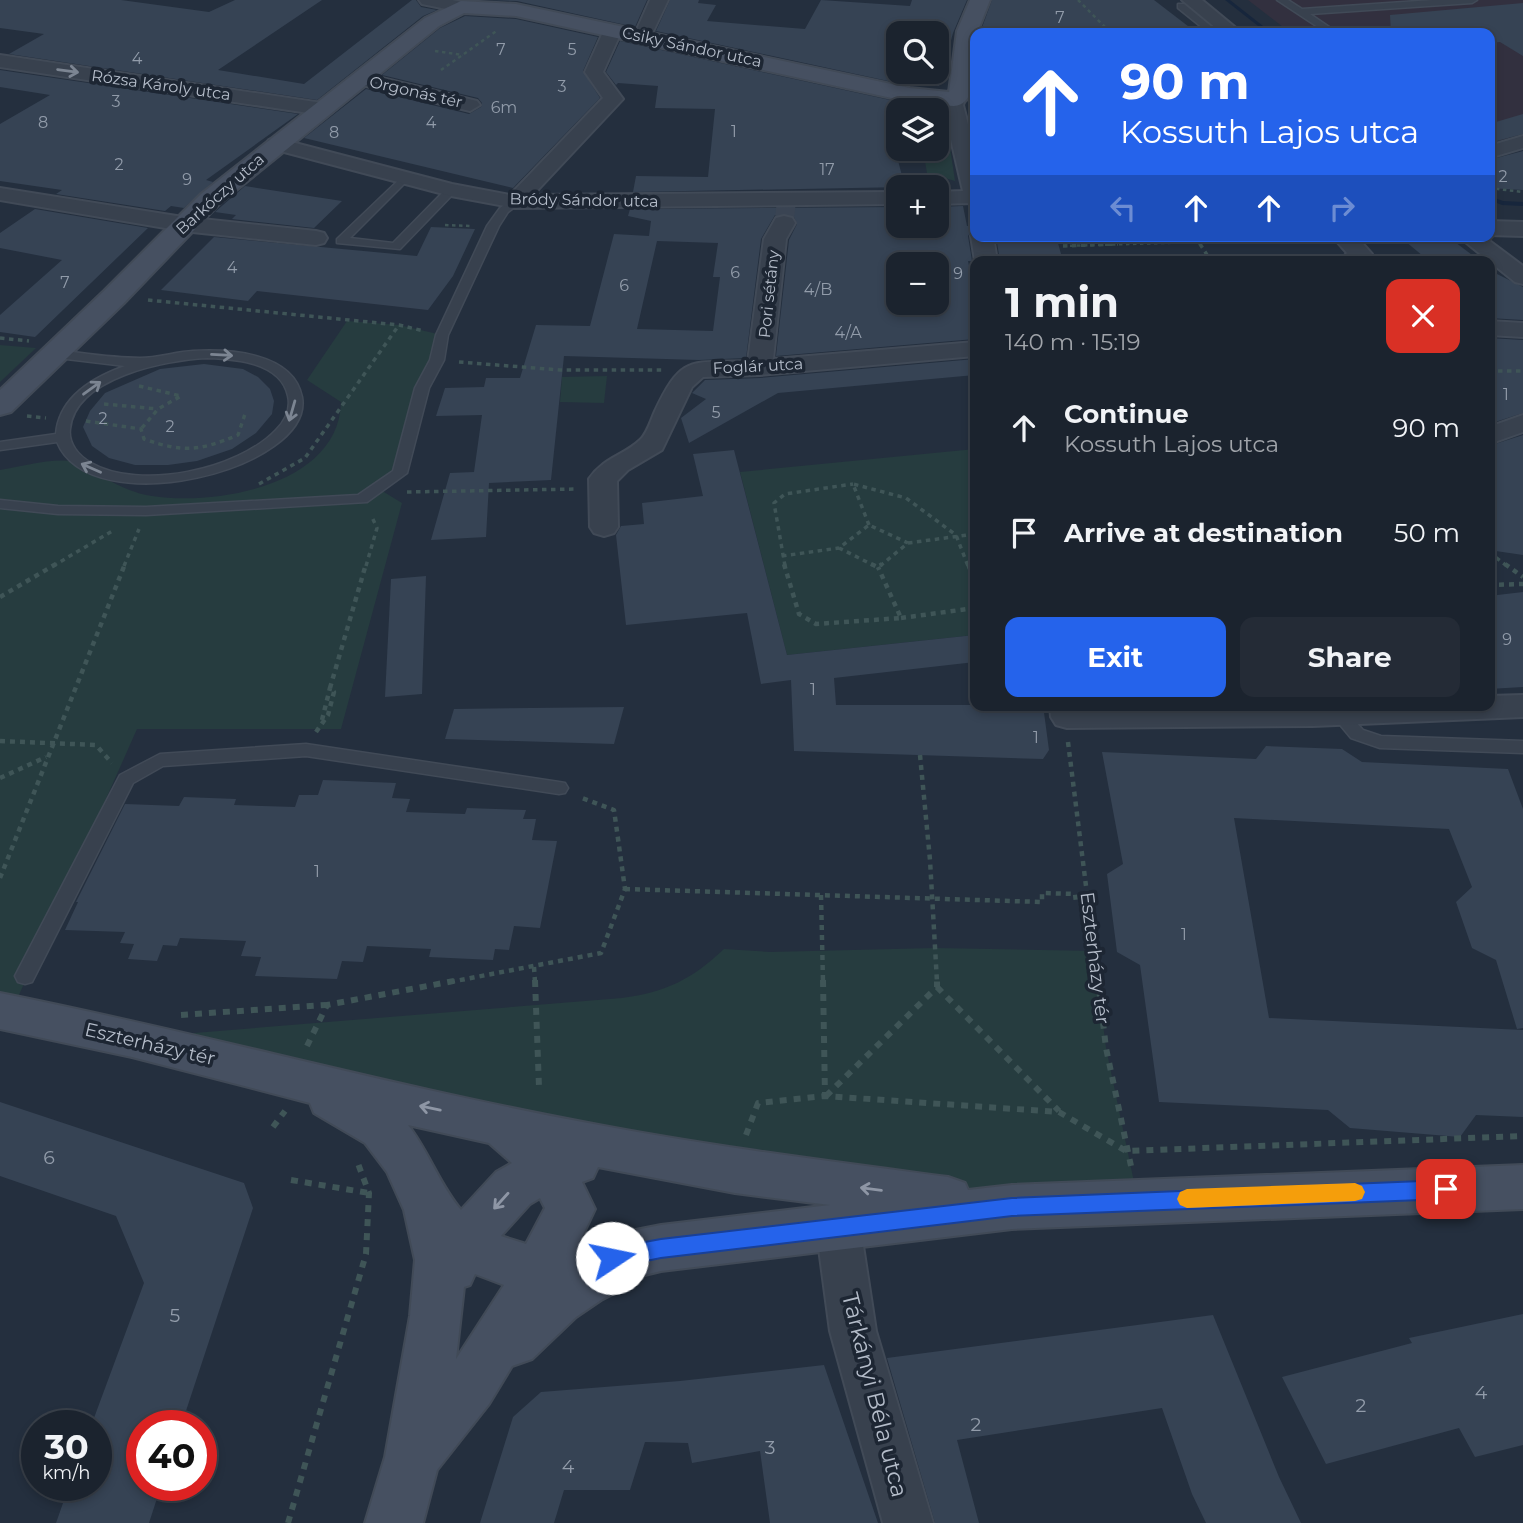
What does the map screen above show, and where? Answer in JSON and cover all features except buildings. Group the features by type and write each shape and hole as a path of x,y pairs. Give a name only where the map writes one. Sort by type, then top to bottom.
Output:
{"street":[{"name":"Csiky Sándor utca","path":"428,0 461,7 524,12 961,105"},
{"path":"643,36 659,0"},
{"path":"970,163 961,105 967,31 980,0"},
{"path":"1188,3 1226,28"},
{"name":"Barkóczy utca","path":"0,406 114,297 183,224 276,144 432,22 461,7"},
{"path":"515,202 613,99 593,72 612,30"},
{"name":"Rózsa Károly utca","path":"0,61 322,108"},
{"name":"Orgonás tér","path":"361,79 470,105"},
{"path":"1495,150 1523,142"},
{"name":"Bródy Sándor utca","path":"276,144 451,190 515,202 786,210 886,199"},
{"path":"949,195 970,190"},
{"path":"0,194 183,224 316,238"},
{"name":"Pori sétány","path":"760,368 775,239 786,210"},
{"path":"1495,228 1523,229"},
{"path":"1349,242 1361,254 1358,256"},
{"path":"1477,242 1523,277"},
{"path":"1495,328 1523,330"},
{"name":"Foglár utca","path":"602,488 603,479 608,472 630,455 653,444 681,383 697,370 760,368 970,349"},
{"path":"1495,434 1523,424"},
{"path":"602,488 604,527"},
{"path":"1067,711 1339,715 1505,712"},
{"name":"Eszterházy tér","path":"13,994 132,1038 299,1081 497,1122 586,1144 735,1171 1012,1207"},
{"name":"Eszterházy tér","path":"299,1081 382,1128 404,1157 429,1209 440,1260 436,1316 413,1457"},
{"name":"Eszterházy tér","path":"413,1457 470,1385 540,1273 570,1209 551,1166 497,1122"},
{"name":"Eszterházy tér","path":"436,1316 460,1246 513,1188 551,1166 584,1161 735,1171"},
{"path":"1136,1182 1523,1187"},
{"name":"Eszterházy tér","path":"540,1273 661,1248 1012,1207 1136,1182"},
{"name":"Eszterházy tér","path":"429,1209 460,1246"},
{"name":"Tárkányi Béla utca","path":"838,1226 853,1331 908,1523"},
{"path":"460,1246 540,1273"},
{"name":"Eszterházy tér","path":"470,1385 541,1314 593,1276 661,1248"},
{"path":"394,1523 413,1457"}],"lane":[{"path":"1282,0 1325,28"},
{"path":"1300,12 1472,0"},
{"path":"1188,3 1210,28"},
{"path":"404,178 341,241 396,247 451,190"},
{"path":"0,503 58,510 146,511 362,499 400,473 422,388 437,360 442,335 493,226 515,202"},
{"path":"55,354 147,363"},
{"path":"221,354 259,362 282,374 294,391 296,407 283,430 254,453 220,468 178,477 146,480 105,474 81,464 67,452 61,437 63,419 78,398 113,375 147,363 184,356 221,354"},
{"path":"0,446 61,437"},
{"path":"1339,715 1357,734 1380,742 1523,747"},
{"path":"13,994 126,779 160,760 306,750 559,788"}],"path":[{"path":"1078,0 1106,28"},
{"path":"441,70 524,12"},
{"path":"1495,189 1523,192"},
{"path":"1063,246 1198,242 1208,256"},
{"path":"114,297 398,326 442,335"},
{"path":"364,379 398,326"},
{"path":"437,360 560,370 697,370"},
{"path":"1495,371 1523,372"},
{"path":"78,398 121,407 158,409"},
{"path":"116,424 141,429 144,439 178,453 204,450 239,435 245,414"},
{"path":"853,484 869,524 908,543"},
{"path":"970,569 957,535 906,498 853,484 785,494 774,503 782,556 799,614 816,624 901,618 970,609"},
{"path":"379,489 417,494 602,488"},
{"path":"0,597 146,511"},
{"path":"0,878 146,511"},
{"path":"782,556 839,548 869,524"},
{"path":"306,750 322,721 377,528"},
{"path":"878,567 908,543 970,534"},
{"path":"839,548 878,567 901,618"},
{"path":"1495,556 1523,577"},
{"path":"1495,585 1523,584"},
{"path":"0,741 96,745"},
{"name":"Eszterházy tér","path":"1069,750 1106,1048 1126,1151 1136,1182"},
{"path":"920,755 930,860 930,899 937,987 1059,1111 1126,1151 1523,1136"},
{"path":"0,778 47,757"},
{"path":"170,1016 327,1005 601,953 625,889 614,810 559,788"},
{"path":"625,889 1042,902 1042,893 1075,894 1076,902 1087,902"},
{"path":"821,895 825,1096"},
{"path":"534,967 539,1087"},
{"path":"825,1096 937,987"},
{"path":"299,1081 306,1047 327,1005"},
{"path":"735,1171 758,1103 825,1096 1059,1111"},
{"path":"288,1523 366,1254 369,1193 352,1147"},
{"path":"291,1180 369,1193"}],"shaded area":[{"path":"1248,0 1523,0 1523,133 1495,142 1495,28 1284,28"}],"green space":[{"path":"949,140 955,181 949,179 949,175 927,173 925,161 949,161"},
{"path":"347,321 399,325 442,335 400,473 379,489 402,503 341,729 137,729 11,1013 0,1011 0,470 42,462 75,462 94,468 112,482 135,492 179,498 240,493 270,484 297,471 320,453 335,430 341,402 307,380"},
{"path":"0,345 36,348 0,382"},
{"path":"607,376 604,403 560,402 562,377"},
{"path":"970,449 970,636 787,655 740,472"},
{"path":"935,948 1094,951 1106,1048 1134,1182 1012,1207 132,1038 622,998 652,992 677,983 689,977 724,949 770,952"}],"waterway":[{"path":"1227,0 1263,28"},
{"path":"1495,200 1523,204"}],"tunnel":[{"path":"784,223 786,205"}],"slow traffic":[{"path":"1187,1199 1355,1192"}],"route":[{"path":"612,1258 661,1248 1012,1207 1446,1189"}]}
